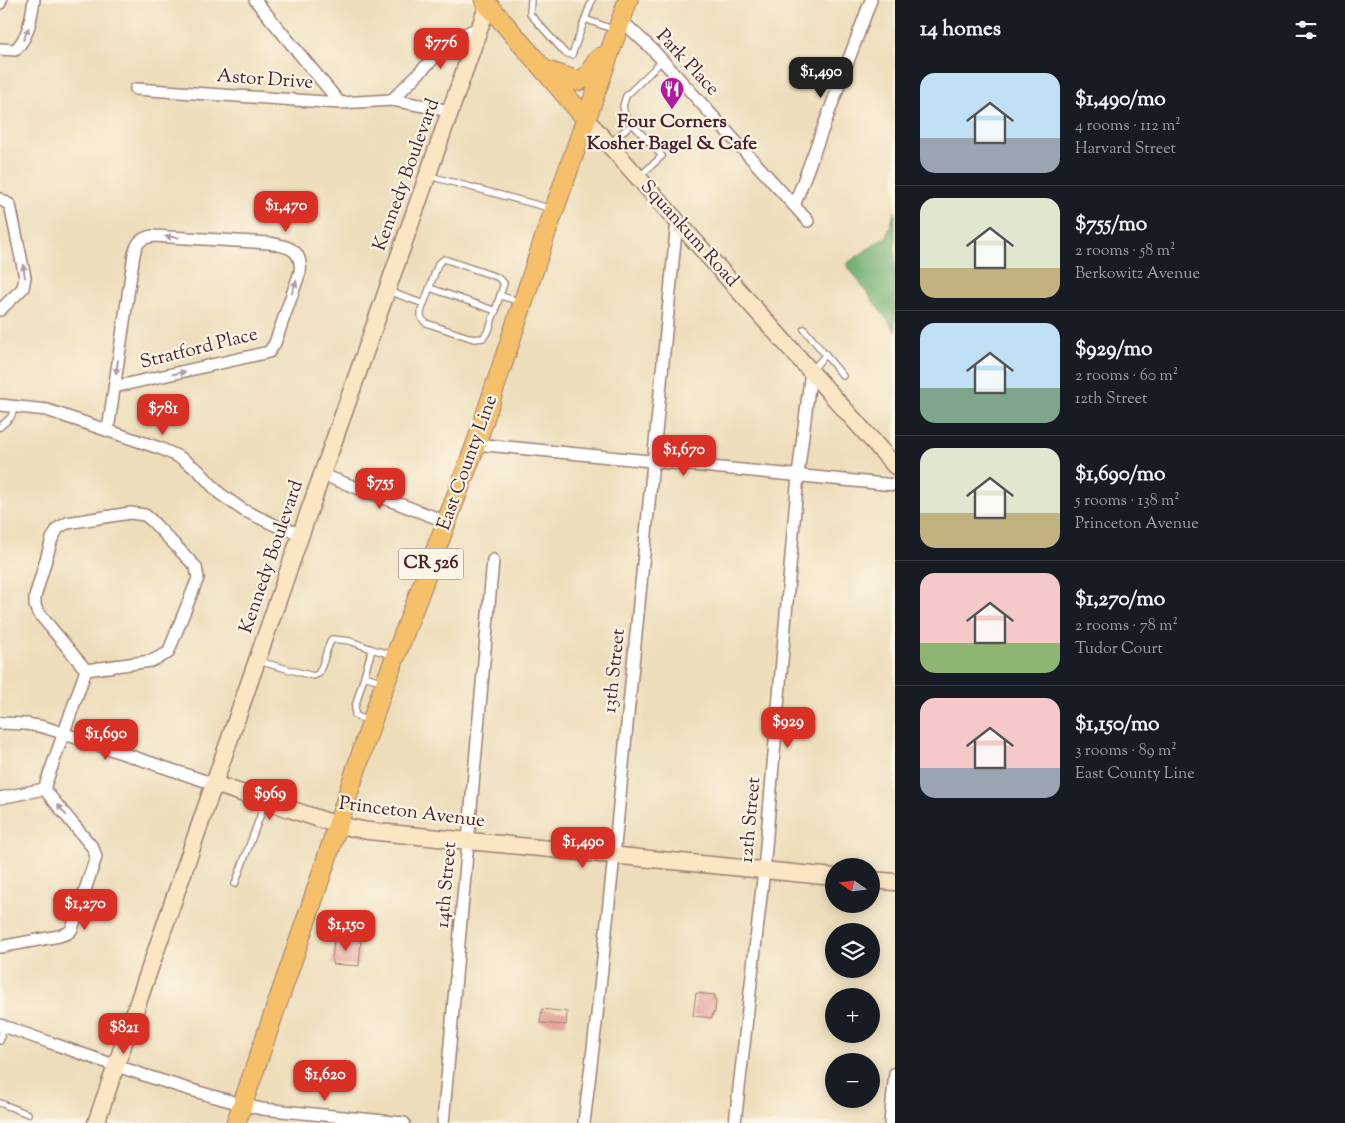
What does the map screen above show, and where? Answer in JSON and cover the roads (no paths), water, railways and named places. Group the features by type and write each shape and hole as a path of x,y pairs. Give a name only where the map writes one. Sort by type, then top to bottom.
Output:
{"main road":[{"name":"East County Line","path":"236,1123 372,723 476,444 628,0"},
{"name":"Squankum Road","path":"486,2 586,120"},
{"path":"544,70 578,80 589,74 597,59 610,50"}],"street":[{"path":"0,49 15,50 20,45 28,30 34,0"},
{"path":"255,0 340,102"},
{"path":"794,206 871,0"},
{"name":"Kennedy Boulevard","path":"96,1123 301,534 429,176 480,27 486,2"},
{"name":"Park Place","path":"619,25 662,61 808,221"},
{"path":"392,100 452,40 480,27"},
{"name":"Astor Drive","path":"136,89 340,102 392,100 451,111"},
{"name":"Squankum Road","path":"586,120 895,466"},
{"path":"0,199 10,205 25,277 23,288 0,310"},
{"name":"13th Street","path":"584,1123 614,856 677,222"},
{"name":"Stratford Place","path":"108,430 114,387 134,254 140,240 153,236 269,243 286,246 295,252 300,272 275,343 269,352 114,387"},
{"name":"12th Street","path":"735,1123 764,870 798,475 811,371"},
{"path":"0,405 47,410 162,449 181,458 198,471 219,493 243,510 277,526 301,534"},
{"path":"476,444 895,485"},
{"path":"322,475 447,522"},
{"path":"130,513 145,516 196,567 198,578 194,592 168,653 151,661 86,670 37,611 35,605 35,597 52,539 58,528 67,523 130,513"},
{"name":"14th Street","path":"442,1123 493,560"},
{"path":"44,789 86,670"},
{"name":"Princeton Avenue","path":"0,723 44,727 338,826 368,831 825,876"},
{"path":"0,798 44,789"},
{"path":"0,947 68,933 74,924 95,862 96,857 93,848 44,789"},
{"path":"880,881 895,882"},
{"path":"1,1026 161,1082 242,1105 262,1109 404,1123"},
{"path":"890,1123 895,1073"}],"lane":[{"path":"531,0 530,14 565,53 572,55 592,0"},
{"path":"585,19 619,25"},
{"path":"638,178 662,156 624,116 622,106 626,96 662,61"},
{"path":"609,145 632,124"},
{"path":"429,176 555,209"},
{"path":"444,259 501,280 504,283 501,296 487,335 479,340 426,323 420,315 438,264 444,259"},
{"path":"430,288 496,311"},
{"path":"387,290 424,304"},
{"path":"501,296 523,303"},
{"path":"804,329 843,376"},
{"path":"811,371 826,354"},
{"path":"0,427 11,417 15,406"},
{"path":"257,661 313,676 321,670 327,646 332,639 350,641 396,656"},
{"path":"372,648 355,707 355,715 372,723"},
{"path":"364,676 386,683"},
{"path":"235,884 265,803"},
{"path":"0,1041 1,1026"},
{"path":"0,1103 28,1114"}],"place":[{"name":"Four Corners Kosher Bagel & Cafe","path":"672,110"}]}
